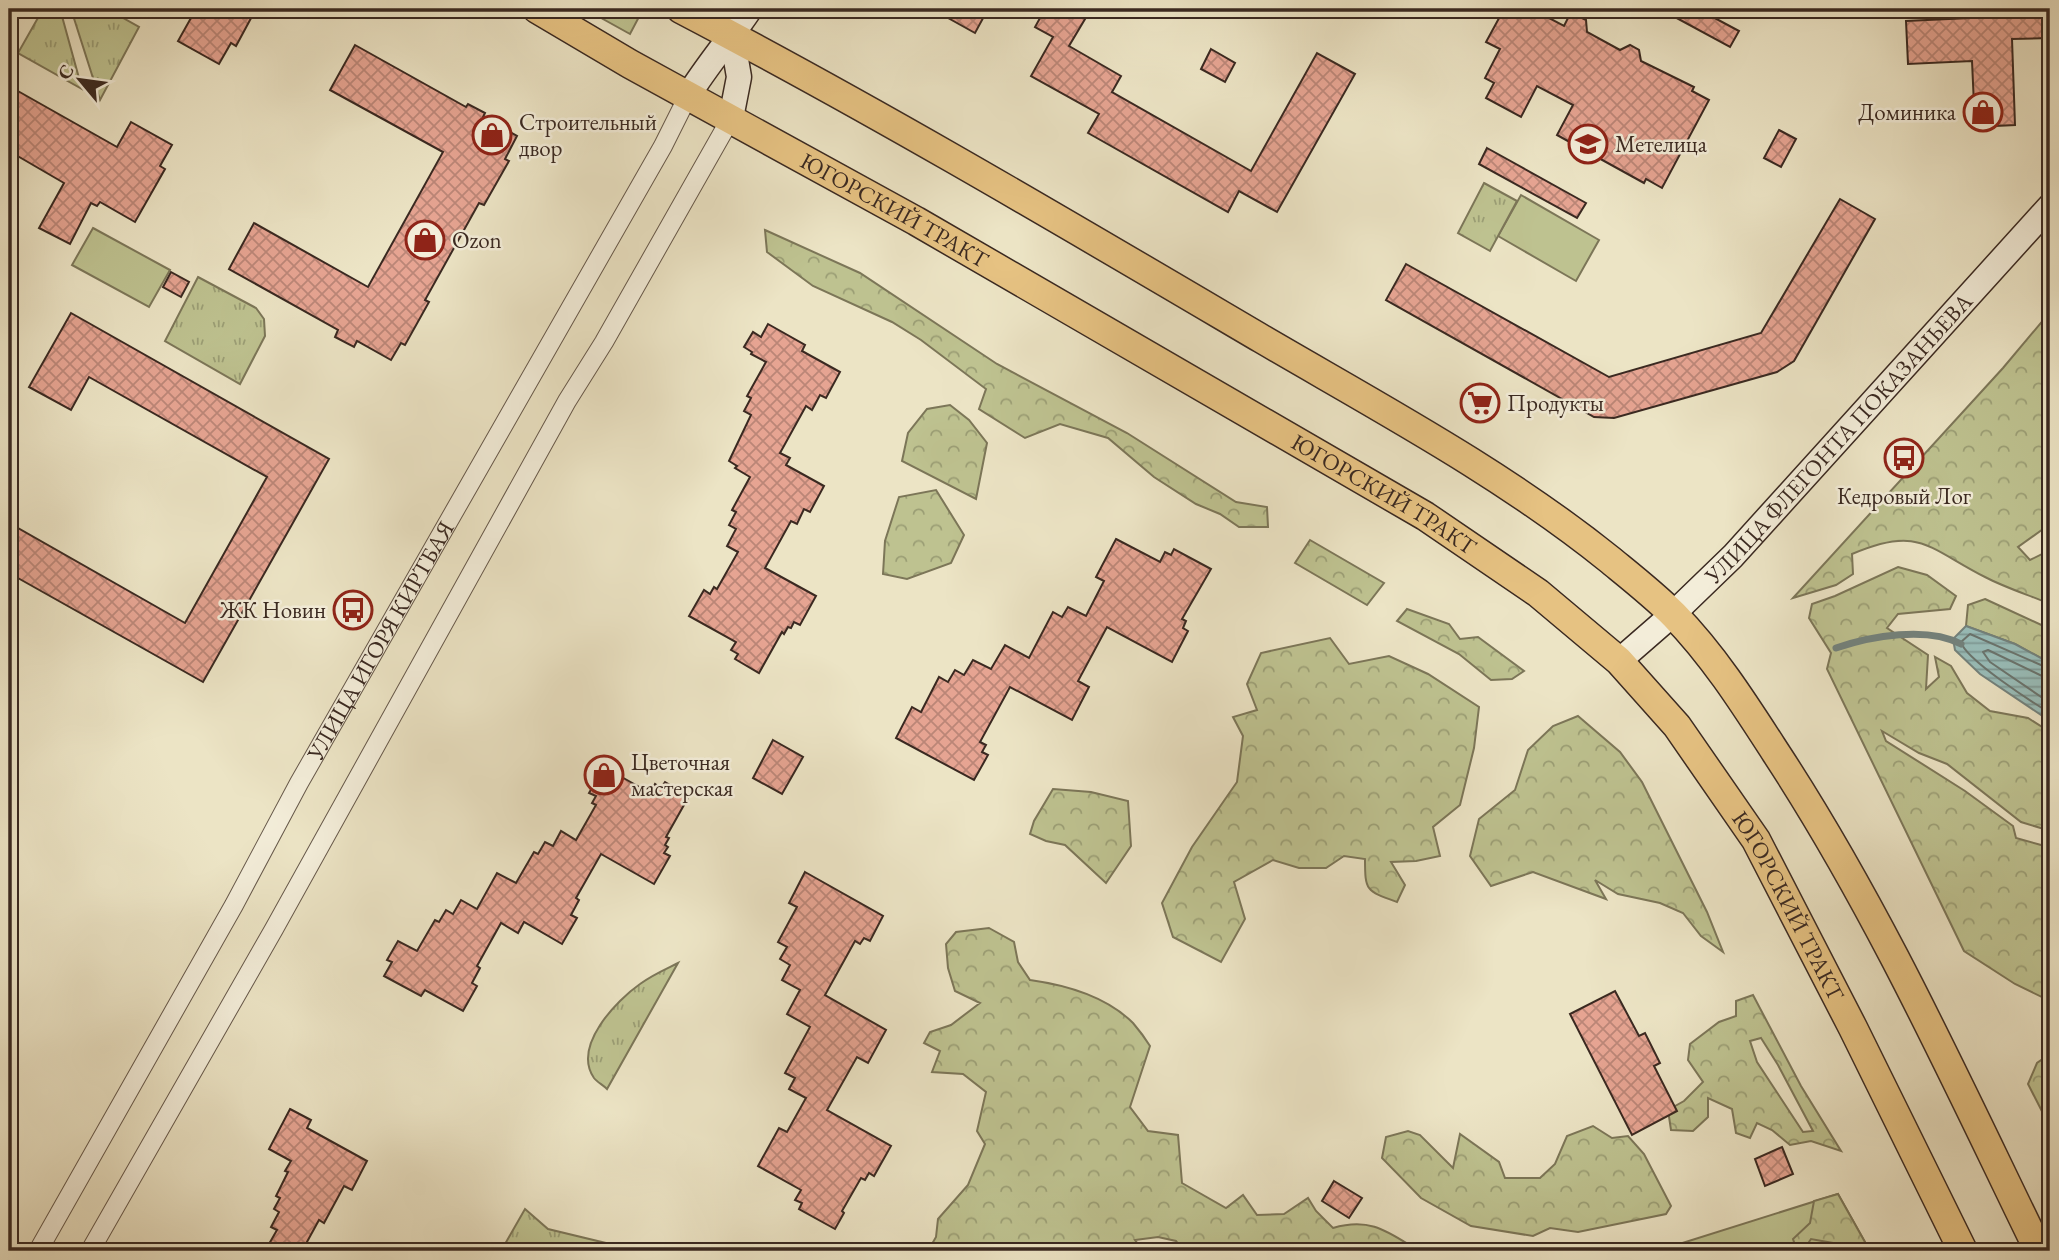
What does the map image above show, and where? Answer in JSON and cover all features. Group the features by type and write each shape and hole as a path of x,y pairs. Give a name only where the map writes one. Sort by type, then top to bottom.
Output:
{"main road":[{"name":"ЮГОРСКИЙ ТРАКТ","path":"537,9 688,96 928,228 1425,516 1538,593 1619,661 1677,726 1756,840 1963,1251"},
{"path":"681,9 1126,259 1473,464 1528,498 1582,538 1673,614 1726,679 1824,829 1890,950 2039,1251"},
{"name":"УЛИЦА ИГОРЯ КИРТБАЯ","path":"688,96 708,64 750,9"},
{"name":"УЛИЦА ИГОРЯ КИРТБАЯ","path":"731,118 739,77 732,36"},
{"name":"УЛИЦА ФЛЕГОНТА ПОКАЗАНЬЕВА","path":"1619,661 1733,556 2050,206"}],"street":[{"name":"УЛИЦА ИГОРЯ КИРТБАЯ","path":"38,1251 234,905 313,759 663,146 688,96"},
{"name":"УЛИЦА ИГОРЯ КИРТБАЯ","path":"90,1251 274,929 560,413 604,342 731,118"}],"green space":[{"path":"43,9 60,9 82,89 18,53"},
{"path":"71,9 107,9 139,27 100,100"},
{"path":"585,9 635,9 641,13 630,34"},
{"path":"1484,183 1517,201 1490,251 1458,233"},
{"path":"1521,195 1599,240 1576,281 1498,236"},
{"path":"93,228 170,270 149,307 72,265"},
{"path":"765,230 860,273 997,364 1127,433 1236,502 1267,507 1268,527 1239,527 1220,514 1196,504 1154,477 1108,438 1060,424 1025,438 979,409 986,389 921,340 892,322 813,286 767,252"},
{"path":"198,277 256,308 264,319 265,336 240,384 165,341"},
{"path":"2050,312 2050,524 2018,547 2030,560 2050,550 2050,604 1993,581 1936,549 1908,541 1875,545 1852,554 1853,574 1836,585 1793,598 2003,368"},
{"path":"950,405 969,420 987,443 976,499 902,461 908,433 927,409"},
{"path":"936,490 964,535 951,563 907,579 883,574 885,541 899,497"},
{"path":"1310,540 1384,583 1367,605 1295,563"},
{"path":"1898,567 1927,575 1956,596 1950,609 1898,614 1887,628 1928,655 1926,689 1939,677 1935,657 1951,666 1967,693 1990,711 2028,718 2050,732 2050,831 2021,822 1947,764 1919,753 1882,731 1886,741 1965,791 2013,826 2016,838 2041,845 2050,851 2050,1001 2015,984 1964,951 1827,669 1831,653 1809,618 1812,604"},
{"path":"1985,599 2050,629 2050,663 2015,644 1966,626 1968,605"},
{"path":"1407,609 1449,624 1460,639 1478,637 1524,671 1512,679 1491,680 1459,654 1397,621"},
{"path":"1330,638 1349,664 1389,656 1428,674 1479,707 1474,748 1460,805 1433,827 1440,856 1391,862 1405,885 1397,902 1369,888 1365,859 1344,856 1326,868 1299,868 1273,860 1234,882 1245,919 1221,962 1173,937 1162,903 1192,847 1237,782 1243,736 1233,717 1257,710 1247,684 1261,653"},
{"path":"1578,716 1620,752 1642,782 1707,912 1723,952 1701,936 1683,913 1660,903 1618,894 1595,880 1606,899 1533,872 1491,886 1470,856 1479,819 1515,790 1528,750 1553,726"},
{"path":"1053,789 1091,792 1128,801 1131,846 1106,883 1065,845 1030,834 1034,821"},
{"path":"989,928 1014,942 1018,962 1030,980 1058,985 1098,999 1123,1014 1140,1031 1150,1046 1130,1107 1148,1131 1178,1135 1182,1183 1226,1208 1243,1195 1257,1215 1284,1214 1308,1198 1316,1211 1333,1228 1369,1225 1388,1232 1419,1251 1183,1251 1176,1241 1158,1237 1135,1240 1143,1251 928,1251 936,1237 938,1219 968,1185 985,1144 977,1131 986,1092 963,1074 932,1072 940,1051 924,1043 930,1032 951,1025 980,1003 955,991 948,968 946,944 956,932"},
{"path":"678,963 607,1089 594,1078 589,1065 589,1052 600,1025 631,991"},
{"path":"1753,995 1801,1086 1841,1151 1811,1141 1790,1145 1772,1130 1757,1123 1750,1138 1736,1133 1732,1109 1708,1098 1708,1117 1693,1131 1671,1130 1668,1110 1684,1101 1703,1082 1688,1060 1690,1044 1719,1022 1736,1016 1736,1001","holes":["1761,1038 1813,1131 1803,1132 1757,1062 1750,1041"]},
{"path":"2050,1054 2050,1127 2028,1084 2037,1063"},
{"path":"1593,1126 1612,1138 1628,1136 1644,1154 1671,1206 1666,1214 1578,1232 1550,1228 1533,1236 1471,1226 1421,1198 1382,1158 1386,1137 1408,1131 1420,1135 1453,1168 1460,1134 1499,1162 1505,1178 1540,1178 1555,1164 1567,1136"},
{"path":"1838,1194 1870,1251 1657,1251"},
{"path":"1838,1194 1870,1251 1841,1251 1833,1243 1811,1239 1803,1251 1797,1251 1793,1239 1810,1223 1814,1201"},
{"path":"525,1209 548,1229 610,1244 622,1251 501,1251"}],"water":[{"path":"1966,626 2015,644 2050,663 2050,721 1980,674 1955,650 1953,639"}],"building":[{"path":"196,9 256,9 236,46 231,43 219,64 178,41"},
{"path":"932,9 988,9 975,33"},
{"path":"1045,9 1091,9 1069,46 1121,76 1112,92 1251,171 1317,53 1355,74 1277,212 1239,191 1228,212 1088,133 1099,114 1031,76 1053,37 1035,27"},
{"path":"1504,9 1532,9 1564,26 1568,18 1576,15 1586,20 1587,32 1620,50 1630,45 1639,50 1641,61 1694,87 1692,91 1709,100 1662,188 1646,179 1644,183 1557,135 1573,105 1537,86 1521,117 1486,98 1494,83 1485,78 1500,49 1486,42"},
{"path":"1660,9 1698,9 1739,31 1730,47"},
{"path":"1991,9 2050,9 2050,38 2012,39 2015,125 1975,127 1972,61 1908,64 1906,21 1991,17"},
{"path":"355,45 466,107 468,104 485,113 483,117 517,136 505,159 509,161 484,205 479,203 425,300 429,302 405,345 401,343 391,360 357,341 354,347 335,337 338,330 229,269 254,223 368,287 443,152 330,90"},
{"path":"1211,49 1235,63 1225,82 1201,69"},
{"path":"9,86 117,147 131,122 172,145 160,166 165,169 135,222 100,202 97,206 91,203 70,244 39,228 64,183 9,151"},
{"path":"1779,130 1796,139 1781,167 1764,158"},
{"path":"1487,148 1586,203 1577,218 1479,164"},
{"path":"1840,199 1875,219 1794,361 1777,372 1614,418 1594,417 1386,300 1406,264 1609,377 1761,333"},
{"path":"171,272 189,282 181,297 163,287"},
{"path":"71,313 329,459 203,682 9,573 9,523 185,623 267,477 89,377 71,410 29,387"},
{"path":"768,324 805,345 802,351 840,372 826,398 820,395 812,410 806,406 780,453 790,458 786,465 824,486 810,512 804,509 797,524 791,521 765,568 816,596 800,625 794,622 784,634 782,632 759,673 735,659 738,654 731,650 736,642 689,616 704,590 710,594 714,587 717,589 738,552 727,546 736,529 729,525 736,512 732,510 750,477 729,461 751,415 744,411 751,398 747,396 766,362 744,347 753,332 761,337"},
{"path":"1116,539 1160,562 1165,552 1171,555 1174,549 1211,569 1182,619 1186,621 1183,628 1188,631 1172,662 1107,627 1078,681 1089,687 1072,720 1010,687 980,742 986,745 982,752 988,755 974,780 896,738 912,707 921,712 939,677 948,682 955,670 964,675 973,660 991,669 1005,645 1029,658 1053,612 1062,617 1068,607 1086,616 1104,581 1096,577"},
{"path":"773,740 803,757 782,794 753,778"},
{"path":"604,767 650,793 655,784 661,788 665,782 689,796 666,837 669,838 665,845 668,847 664,853 670,856 654,884 601,854 576,898 579,900 571,915 577,918 562,944 524,922 518,933 501,923 477,966 480,968 472,983 477,986 463,1011 425,990 421,996 384,976 392,962 387,960 398,941 417,951 435,920 439,922 446,910 453,914 461,900 477,909 497,873 516,883 534,852 538,854 545,842 553,846 561,831 576,840 596,805 592,803 596,796 589,793"},
{"path":"805,872 883,916 870,941 864,938 860,944 855,941 825,995 886,1030 868,1063 857,1057 827,1110 891,1146 874,1176 869,1173 865,1180 861,1178 835,1229 799,1209 802,1203 795,1200 801,1190 758,1166 779,1128 787,1132 806,1098 789,1089 795,1078 785,1073 810,1027 787,1014 800,990 782,980 790,965 780,959 787,947 778,942 797,907 789,903"},
{"path":"1615,991 1639,1036 1645,1033 1660,1063 1654,1066 1677,1111 1632,1135 1570,1014"},
{"path":"290,1109 311,1120 307,1128 367,1161 352,1190 344,1186 324,1223 319,1220 302,1251 265,1251 277,1230 271,1227 279,1212 274,1209 280,1198 276,1196 291,1161 269,1149"},
{"path":"1782,1147 1793,1174 1765,1186 1755,1159"},
{"path":"1334,1181 1362,1198 1349,1218 1322,1201"}],"waterway":[{"path":"1836,648 1882,637 1916,634 1932,635 1961,644"}],"place":[{"name":"Доминика","path":"1983,112"},
{"name":"Строительный двор","path":"492,135"},
{"name":"Метелица","path":"1588,144"},
{"name":"Ozon","path":"425,240"},
{"name":"Продукты","path":"1480,403"},
{"name":"Кедровый Лог","path":"1904,458"},
{"name":"ЖК Новин","path":"353,610"},
{"name":"Цветочная мастерская","path":"604,775"}]}
